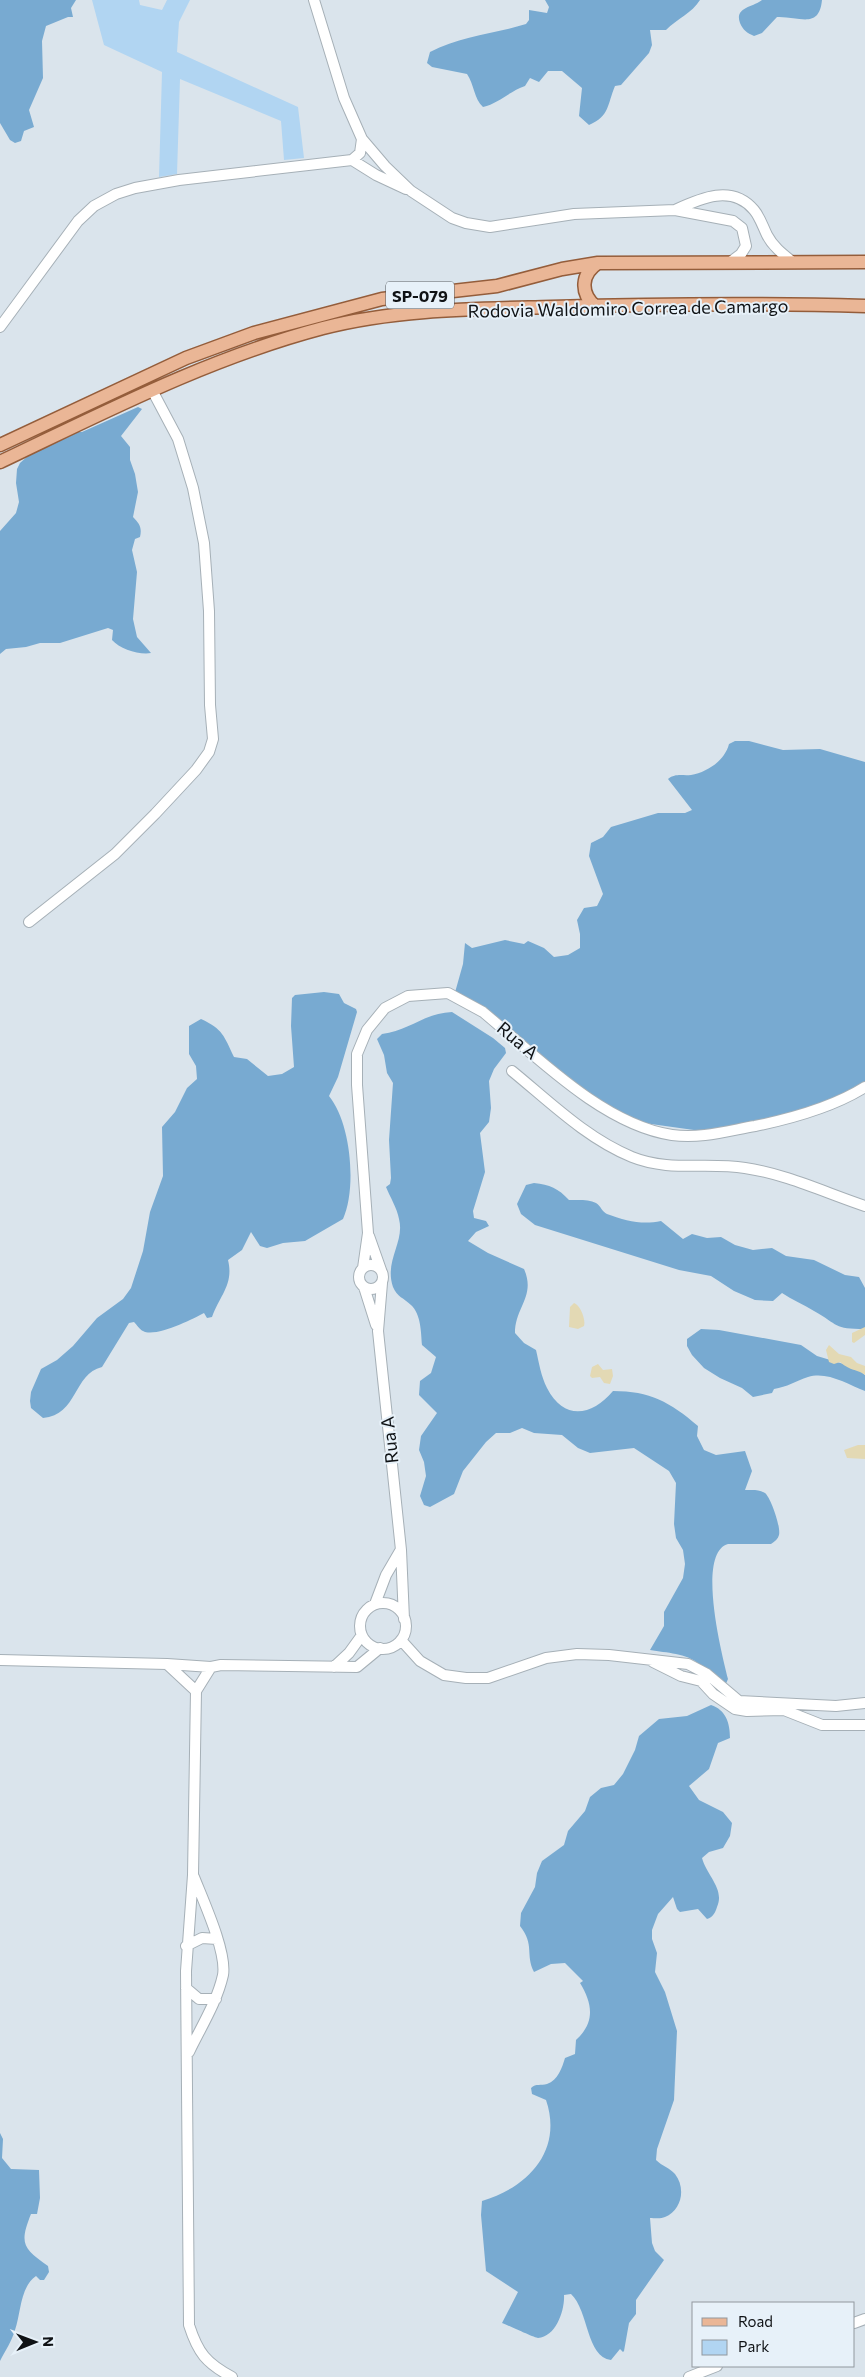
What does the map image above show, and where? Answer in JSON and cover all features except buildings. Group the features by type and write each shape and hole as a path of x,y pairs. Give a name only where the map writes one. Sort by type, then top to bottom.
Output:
{"main road":[{"name":"Rodovia Waldomiro Correa de Camargo","path":"0,445 186,358 254,333 382,299 497,286 562,269 598,263 865,262"},
{"path":"595,306 586,295 584,287 587,273 598,263"},
{"name":"Rodovia Waldomiro Correa de Camargo","path":"0,462 152,390 254,349 324,328 379,317 486,309 595,306 811,304 865,306"}],"street":[{"path":"314,0 344,98 362,138 385,166 411,191"},
{"path":"0,327 78,221 94,206 116,194 135,188 180,180 352,160 360,153 362,138"},
{"path":"352,160 383,179 411,191 452,218 466,223 490,227 574,214 675,210 727,219 742,228 746,246 741,254 729,263"},
{"path":"675,210 705,197 723,194 734,197 755,211 768,236 777,248 794,263"},
{"path":"29,922 115,854 156,814 196,770 209,752 213,739 210,705 209,610 204,543 193,488 178,439 152,390"},
{"name":"Rua A","path":"378,1331 360,1280 368,1233 357,1085 357,1054 368,1030 386,1008 408,996 448,993 467,1001 483,1012 587,1098 635,1124 672,1134 705,1136 792,1119 865,1087"},
{"path":"512,1071 591,1136 634,1158 663,1165 682,1167 720,1166 761,1171 865,1206"},
{"name":"Rua A","path":"368,1233 381,1270 382,1283 378,1331 400,1550 404,1619"},
{"path":"363,1268 371,1265 381,1270"},
{"path":"364,1287 372,1289 382,1283"},
{"path":"380,1648 366,1642 362,1635 360,1620 364,1613 375,1604 386,1575 400,1550"},
{"path":"0,1660 167,1664 211,1667 221,1665 358,1667 380,1648 395,1645 401,1640 406,1626 401,1612 390,1604 375,1604"},
{"path":"334,1667 349,1653 362,1635"},
{"path":"401,1640 420,1661 444,1675 466,1678 488,1678 546,1658 577,1654 649,1661 669,1660 688,1664 707,1674 739,1701 836,1706 865,1703"},
{"path":"649,1661 681,1676 701,1681 713,1694 735,1709 747,1711 784,1710 822,1725 865,1725"},
{"path":"167,1664 196,1692"},
{"path":"211,1667 196,1692 193,1875 186,1946 189,2325 196,2346 211,2366 232,2377"},
{"path":"188,2055 216,1999 223,1973 223,1953 193,1875"},
{"path":"186,1946 202,1938 217,1940"},
{"path":"186,1988 198,1998 216,1999"},
{"path":"689,2377 714,2367"}],"green space":[{"path":"92,0 139,0 140,5 162,10 167,0 190,0 179,22 177,52 298,107 304,158 284,160 281,121 180,79 177,174 159,177 162,72 104,45"}],"shaded area":[{"path":"0,0 76,0 71,8 73,17 68,17 46,26 42,41 43,78 29,110 34,127 24,131 21,141 15,143 10,140 0,123"},
{"path":"545,0 700,0 693,9 666,30 650,30 652,45 649,53 621,85 615,86 604,114 596,122 589,125 579,116 582,88 562,71 548,71 539,82 530,78 525,86 483,107 467,74 432,67 427,63 430,52 453,42 526,24 529,20 529,10 547,13 549,7"},
{"path":"762,0 822,0 817,15 812,18 777,17 762,33 754,36 742,28 739,18 742,11"},
{"path":"138,407 142,409 121,436 130,447 130,460 138,492 133,517 141,529 140,537 135,539 132,550 137,572 133,619 137,637 151,653 125,649 112,640 113,630 108,628 60,643 40,643 26,647 6,649 0,654 0,531 16,513 19,502 16,483 17,469 20,463 29,455 68,432 82,432"},
{"path":"735,741 749,741 783,750 820,749 865,762 865,1090 831,1110 803,1117 701,1131 629,1119 592,1100 500,1022 454,996 463,964 465,943 472,948 505,940 524,944 528,941 544,948 554,957 568,955 580,948 577,920 584,908 597,906 603,894 589,856 591,843 603,837 611,827 658,813 685,813 692,810 668,779 676,775 691,775 704,771 720,760 729,744"},
{"path":"324,992 339,994 344,1003 356,1009 357,1012 338,1077 329,1096 342,1122 350,1156 350,1190 343,1219 305,1241 283,1243 267,1248 260,1246 251,1232 242,1250 228,1260 228,1283 212,1317 207,1318 204,1313 174,1327 156,1332 143,1331 134,1322 129,1323 102,1367 93,1371 85,1378 63,1410 43,1418 31,1408 30,1401 31,1392 41,1369 57,1360 73,1346 97,1318 123,1299 131,1288 143,1251 150,1212 163,1176 162,1127 175,1112 187,1088 197,1079 196,1066 189,1054 189,1026 201,1019 214,1026 222,1034 234,1057 247,1059 268,1076 282,1074 294,1067 291,1026 292,998 295,995"},
{"path":"452,1012 493,1038 505,1048 506,1053 494,1069 489,1081 491,1108 489,1122 480,1133 485,1172 473,1211 474,1218 486,1221 489,1226 476,1232 468,1241 488,1253 524,1269 528,1287 518,1316 515,1333 524,1343 536,1350 543,1379 554,1399 570,1410 578,1411 596,1406 613,1391 638,1393 669,1404 698,1426 697,1436 704,1450 716,1455 745,1451 752,1471 745,1490 758,1490 765,1493 773,1506 779,1531 779,1536 776,1540 771,1544 728,1544 719,1551 714,1566 712,1584 714,1606 728,1679 724,1688 694,1660 676,1654 650,1650 664,1626 664,1612 683,1578 685,1564 683,1550 676,1538 674,1524 676,1483 669,1471 634,1448 590,1453 578,1448 562,1435 534,1433 522,1428 510,1433 496,1433 486,1442 463,1471 454,1494 430,1507 424,1505 420,1496 426,1476 424,1462 419,1450 421,1436 437,1413 419,1395 420,1381 431,1373 436,1357 422,1345 417,1313 397,1293 391,1278 391,1269 400,1227 397,1211 386,1187 390,1184 391,1178 389,1140 393,1083 387,1073 384,1055 377,1039 382,1034 392,1032 433,1015"},
{"path":"534,1183 553,1188 569,1200 583,1200 598,1204 605,1213 621,1219 634,1222 661,1221 683,1239 692,1234 707,1238 721,1237 735,1245 753,1250 772,1248 786,1256 814,1260 845,1275 859,1277 865,1288 865,1329 841,1327 782,1293 773,1301 755,1300 734,1291 711,1276 679,1270 535,1225 521,1214 517,1204 526,1185"},
{"path":"701,1329 719,1330 801,1345 817,1356 857,1368 865,1375 865,1391 837,1379 815,1376 774,1389 772,1393 753,1397 742,1388 704,1368 692,1355 687,1346 687,1339"},
{"path":"711,1705 724,1714 729,1727 730,1738 718,1743 709,1769 689,1786 699,1800 723,1812 732,1823 730,1836 723,1848 709,1852 702,1858 717,1888 719,1900 715,1913 707,1919 698,1909 680,1912 673,1897 658,1914 652,1930 652,1939 657,1953 655,1972 665,1992 677,2031 674,2100 657,2149 656,2160 675,2174 681,2192 679,2204 671,2214 662,2218 650,2218 652,2243 655,2251 664,2260 636,2300 636,2314 629,2323 624,2351 620,2349 611,2360 603,2357 597,2351 577,2302 571,2294 564,2295 563,2308 558,2322 550,2333 544,2336 538,2338 502,2323 518,2292 486,2271 481,2215 482,2201 499,2195 514,2186 538,2164 546,2150 550,2135 550,2118 546,2100 532,2094 531,2088 547,2084 557,2077 565,2058 575,2054 576,2040 586,2027 590,2013 588,1998 580,1983 583,1981 565,1963 551,1964 534,1972 531,1966 529,1944 520,1926 521,1913 535,1887 537,1873 542,1861 564,1845 568,1831 585,1811 590,1797 601,1788 614,1785 623,1774 635,1750 639,1736 659,1719 687,1716"},
{"path":"0,2133 3,2139 2,2158 11,2169 39,2170 40,2198 37,2214 31,2214 25,2232 25,2239 28,2250 48,2266 49,2272 44,2280 40,2280 36,2276 27,2287 14,2334 0,2361"}],"sand":[{"path":"574,1303 580,1309 584,1320 584,1326 578,1329 569,1327 570,1307"},
{"path":"865,1327 865,1335 854,1343 852,1342 852,1333"},
{"path":"829,1345 839,1354 851,1357 857,1363 865,1366 865,1375 840,1362 834,1364 829,1362 826,1350"},
{"path":"598,1364 603,1370 612,1369 613,1376 610,1384 604,1383 600,1377 592,1378 590,1376 592,1367"},
{"path":"858,1445 865,1445 865,1459 847,1458 844,1450"}]}
